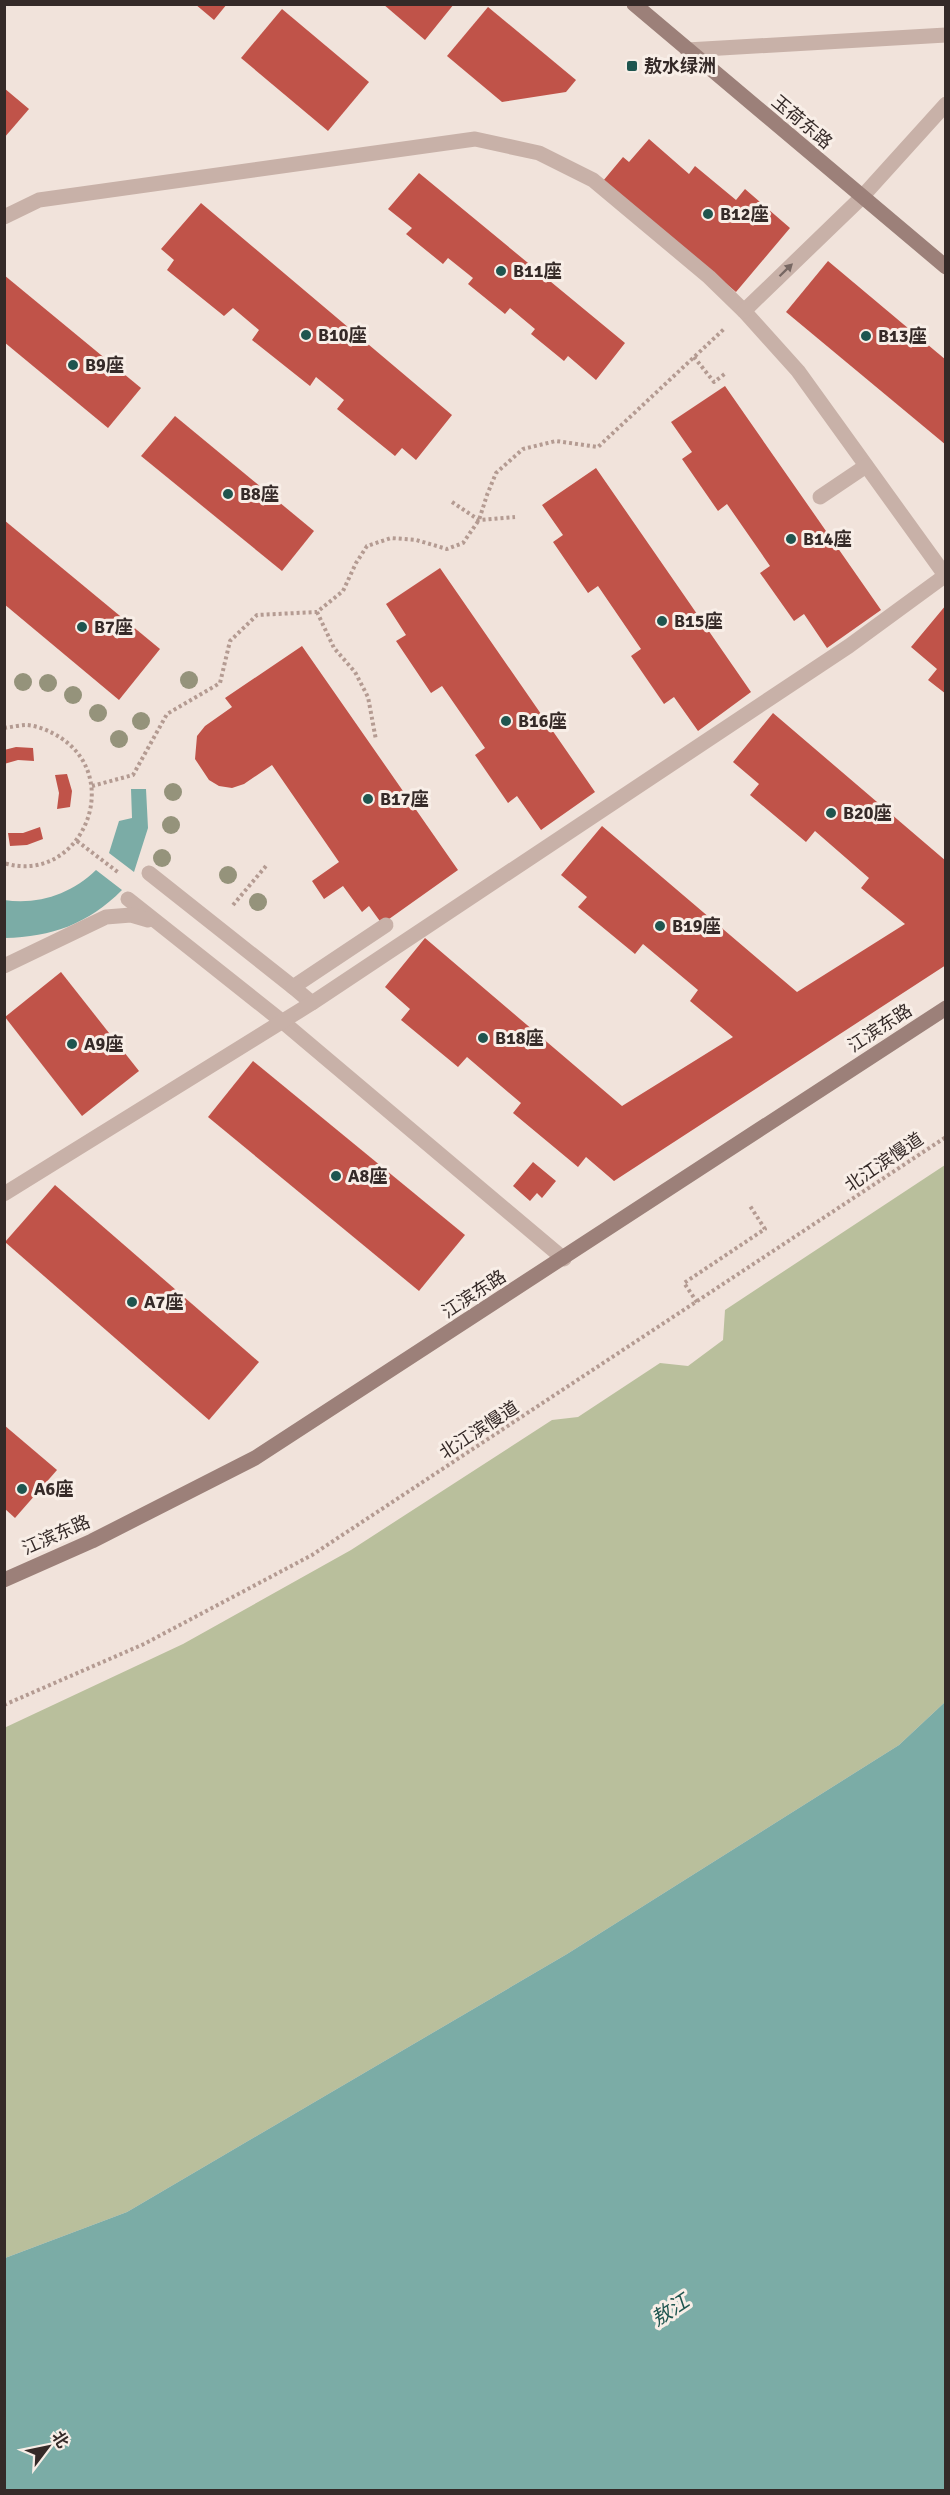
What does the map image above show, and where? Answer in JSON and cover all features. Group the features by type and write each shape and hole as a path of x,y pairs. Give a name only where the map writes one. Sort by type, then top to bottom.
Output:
{"main road":[{"name":"玉荷东路","path":"634,4 945,267"},
{"name":"江滨东路","path":"4,1580 92,1541 255,1458 945,1008"}],"street":[{"path":"687,50 945,34"},
{"path":"744,311 861,198 945,104"},
{"path":"4,217 39,200 475,140 539,153 593,180 710,277 744,311 798,371 945,575 849,646 312,1003 4,1194"},
{"path":"820,497 866,466"},
{"path":"149,873 312,1003"},
{"path":"128,899 283,1022 564,1258"},
{"path":"4,966 106,917 131,915 158,922"},
{"path":"293,987 386,925"}],"path":[{"path":"92,786 133,775 167,714 220,683 230,641 257,615 317,612 343,591 367,546 391,538 416,540 447,549 463,543 479,520 496,473 523,449 556,441 598,447 744,311"},
{"path":"694,357 714,382 726,373"},
{"path":"452,502 479,520 515,516"},
{"path":"317,612 334,648 355,672 368,697 376,740"},
{"path":"4,728 27,725 51,731 71,745 86,765 92,786 92,807 85,828 76,840 54,859 34,866 12,866 4,863"},
{"path":"76,840 120,874"},
{"name":"北江滨慢道","path":"4,1706 144,1644 312,1555 945,1137"},
{"path":"697,1302 684,1283 765,1229 750,1206"}],"green space":[{"path":"945,1165 945,1702 899,1745 567,1954 127,2212 5,2258 4,1728 183,1644 351,1550 552,1420 578,1417 660,1363 688,1366 723,1340 725,1310"}],"water":[{"path":"131,789 146,789 148,828 134,872 109,853 119,821 132,818"},
{"path":"96,870 122,890 96,912 54,931 5,938 4,900 30,901 54,896 76,886"},
{"name":"敖江","path":"945,1702 945,2490 5,2490 5,2258 127,2212 567,1954 899,1745"}],"building":[{"path":"195,4 227,4 214,20"},
{"path":"383,4 454,4 425,40"},
{"path":"488,7 576,80 566,92 502,102 447,56"},
{"path":"282,9 369,82 328,131 241,58"},
{"path":"4,88 29,109 4,138"},
{"name":"B12座","path":"649,139 689,174 695,166 736,200 745,189 790,228 736,292 603,181 623,157 629,162"},
{"name":"B11座","path":"419,173 625,343 596,380 568,356 564,361 531,334 535,329 510,308 505,314 468,284 473,278 448,258 443,264 406,234 412,228 388,209"},
{"name":"B10座","path":"201,203 452,415 416,460 402,448 395,456 337,409 344,400 316,377 310,386 252,340 259,330 233,308 224,316 167,270 174,260 161,249"},
{"name":"B13座","path":"828,261 946,360 946,445 786,312"},
{"name":"B9座","path":"4,275 141,388 108,428 4,342"},
{"name":"B14座","path":"725,386 881,610 827,648 804,614 794,621 760,573 770,566 727,504 718,511 682,459 692,452 671,422"},
{"name":"B8座","path":"175,416 314,531 282,571 141,456"},
{"name":"B15座","path":"596,468 751,692 698,731 674,697 664,704 631,656 641,649 598,586 588,593 553,542 563,535 542,505"},
{"name":"B7座","path":"4,520 160,649 119,700 4,604"},
{"name":"B16座","path":"440,568 595,792 541,830 517,796 508,803 475,755 485,748 442,686 431,693 396,641 406,635 386,604"},
{"path":"946,605 946,694 928,680 937,669 911,647"},
{"name":"B17座","path":"302,646 458,870 382,924 369,906 362,912 343,886 324,899 312,881 339,862 272,765 244,784 232,788 219,786 209,780 195,759 197,736 205,726 232,707 225,698"},
{"path":"773,713 946,861 946,965 614,1181 586,1157 578,1167 513,1113 521,1103 467,1057 458,1067 401,1020 410,1009 385,987 425,938 622,1106 733,1037 690,1001 698,990 643,944 635,954 578,907 587,897 561,875 602,826 797,992 905,924 861,888 869,878 815,831 806,842 750,795 759,784 733,762"},
{"path":"16,747 33,748 34,761 18,760 4,764 4,750"},
{"path":"67,774 72,791 70,807 57,809 59,793 55,775"},
{"path":"40,827 43,839 27,845 10,846 8,833 23,833"},
{"name":"A9座","path":"61,972 139,1071 82,1116 5,1017"},
{"name":"A8座","path":"253,1061 465,1235 419,1291 208,1117"},
{"path":"533,1162 556,1181 542,1198 537,1193 530,1201 513,1186"},
{"name":"A7座","path":"55,1185 259,1362 209,1420 5,1242"},
{"name":"A6座","path":"4,1425 57,1470 15,1518 4,1508"}],"place":[{"name":"敖水绿洲","path":"632,66"},
{"name":"B12座","path":"708,214"},
{"name":"B11座","path":"501,271"},
{"name":"B10座","path":"306,335"},
{"name":"B13座","path":"866,336"},
{"name":"B9座","path":"73,365"},
{"name":"B8座","path":"228,494"},
{"name":"B14座","path":"791,539"},
{"name":"B15座","path":"662,621"},
{"name":"B7座","path":"82,627"},
{"name":"B16座","path":"506,721"},
{"name":"B17座","path":"368,799"},
{"name":"B20座","path":"831,813"},
{"name":"B19座","path":"660,926"},
{"name":"B18座","path":"483,1038"},
{"name":"A9座","path":"72,1044"},
{"name":"A8座","path":"336,1176"},
{"name":"A7座","path":"132,1302"},
{"name":"A6座","path":"22,1489"}]}
